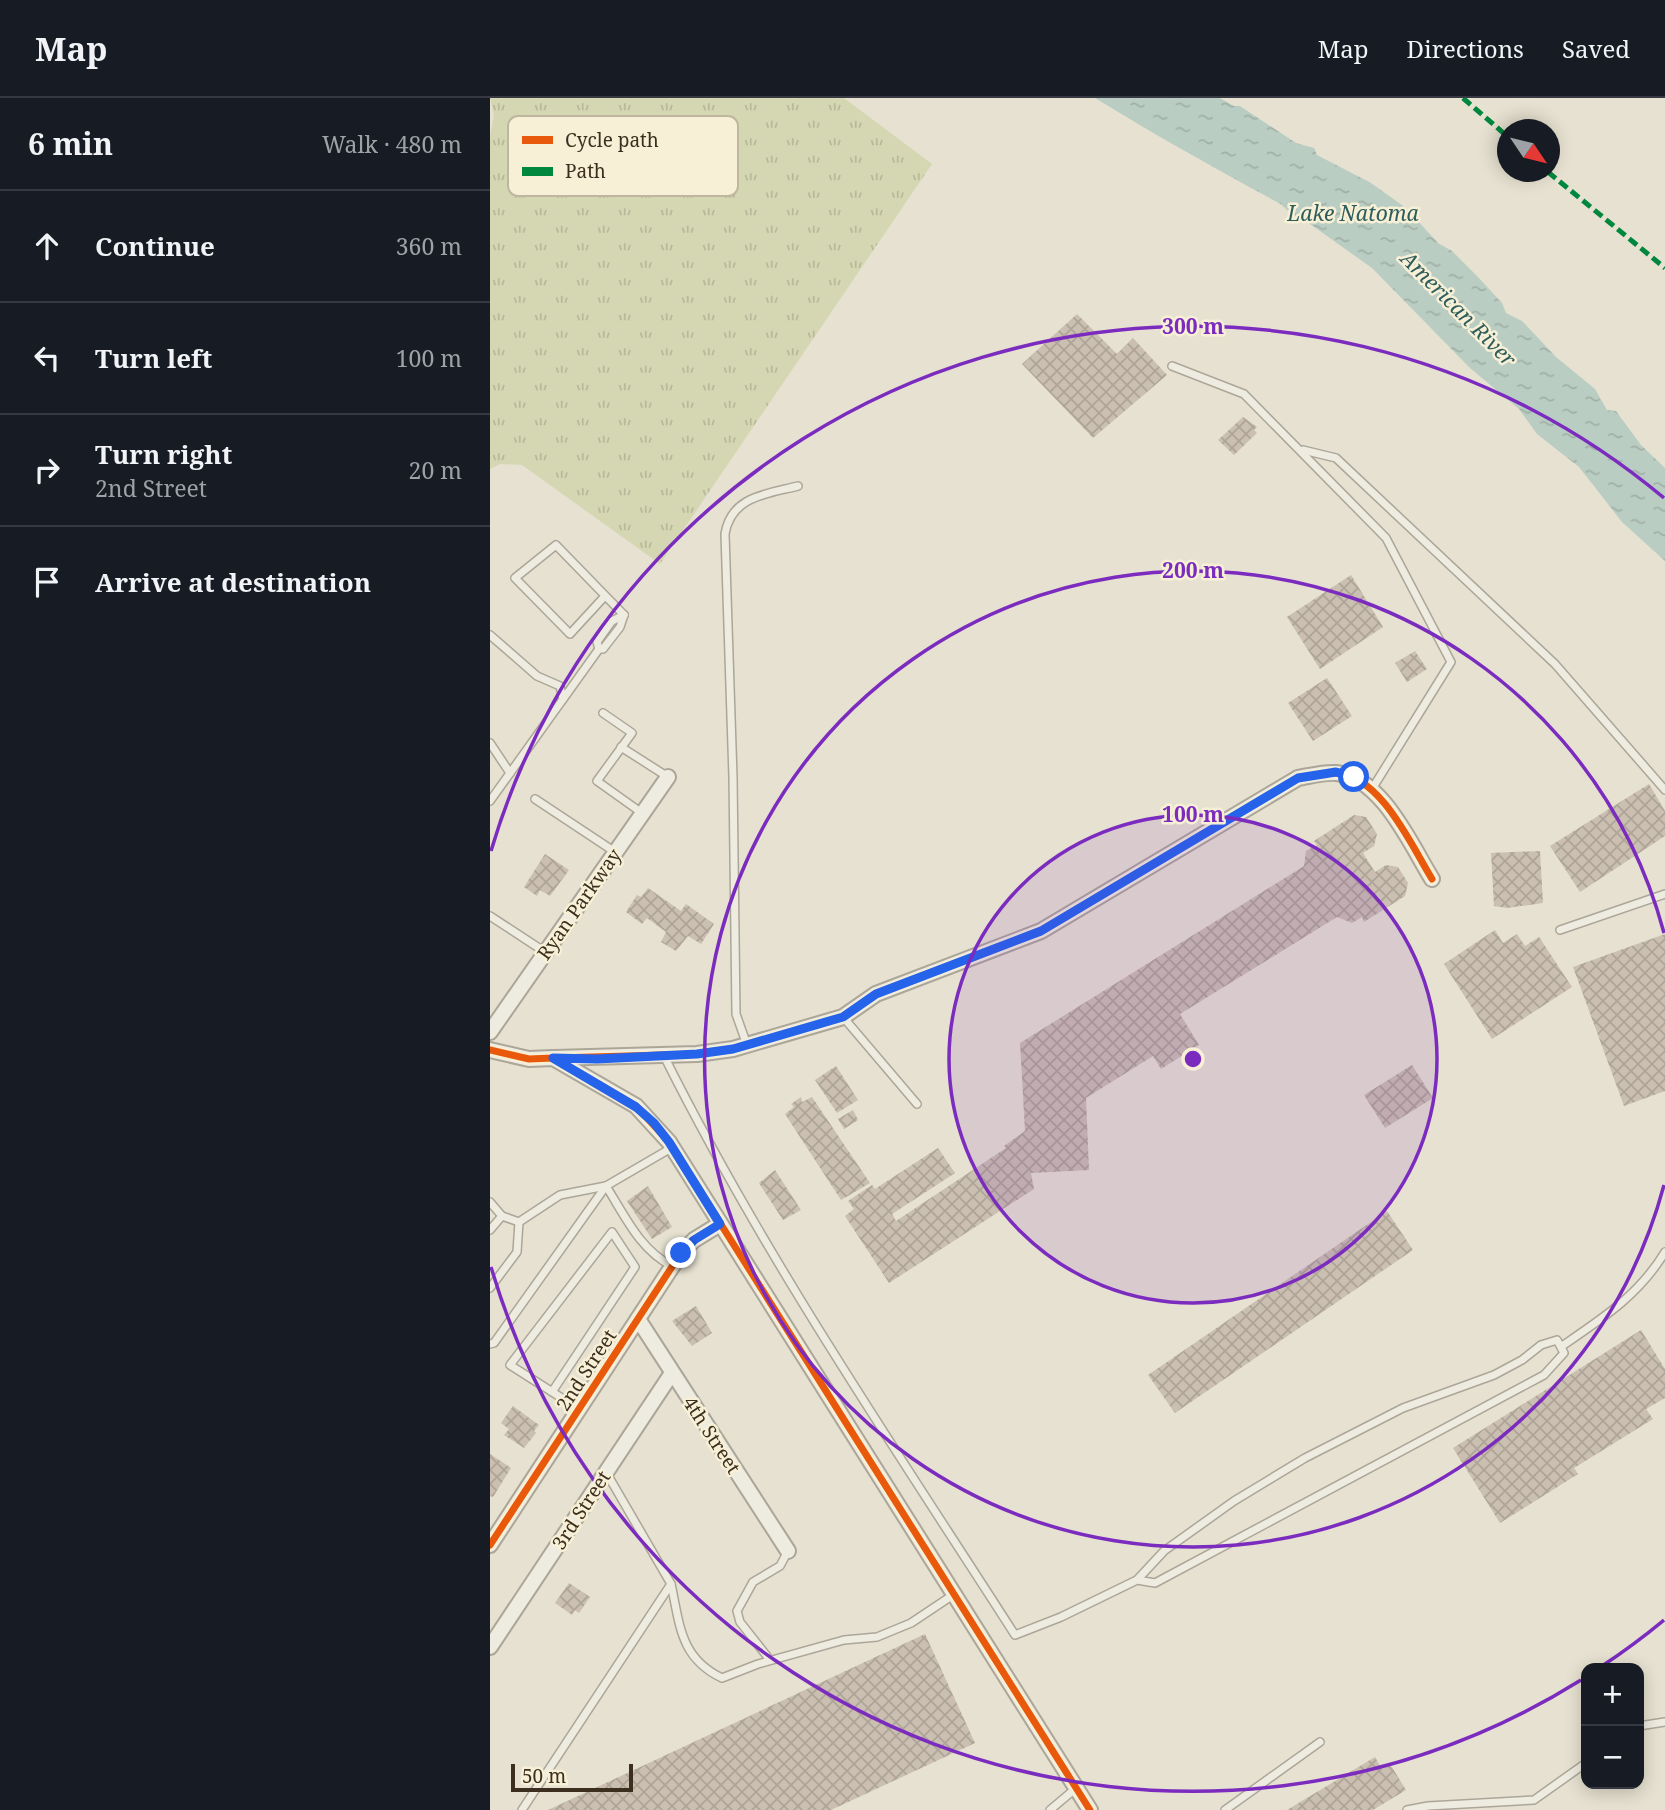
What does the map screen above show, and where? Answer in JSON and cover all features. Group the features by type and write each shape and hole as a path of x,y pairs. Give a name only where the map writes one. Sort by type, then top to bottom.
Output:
{"street":[{"path":"490,1050 529,1059 697,1054 747,1045 843,1017 876,994 1041,931 1298,778 1336,772 1354,777 1372,789 1392,813 1432,879"},
{"name":"Ryan Parkway","path":"490,1032 668,777"},
{"path":"553,1058 636,1107 654,1123 673,1147 1090,1810"},
{"name":"2nd Street","path":"490,1545 672,1266 694,1240 720,1224"},
{"name":"4th Street","path":"638,1319 788,1551"},
{"name":"3rd Street","path":"490,1647 671,1373"}],"lane":[{"path":"1172,366 1244,394 1386,538 1451,662 1372,789"},
{"path":"1302,450 1336,458 1550,659 1665,790"},
{"path":"747,1045 736,1014 733,777 725,534 729,518 747,500 798,486"},
{"path":"490,801 599,649 597,642 612,621 624,615 556,545 515,578 570,634 605,596"},
{"path":"490,635 537,676 552,680 559,686 563,699"},
{"path":"603,713 632,733 597,781 642,813"},
{"path":"490,743 509,774"},
{"path":"621,747 668,777"},
{"path":"535,799 615,852"},
{"path":"1559,930 1665,894"},
{"path":"490,916 545,952"},
{"path":"843,1017 917,1104"},
{"path":"664,1055 714,1155 841,1364 1015,1635 1137,1580 1155,1583 1544,1375 1564,1353 1562,1346 1557,1340 1541,1345 1522,1360 1494,1375 1403,1408 1305,1458 1234,1501 1174,1544 1143,1570 1137,1580"},
{"path":"519,1222 560,1195 606,1186 673,1147"},
{"path":"606,1186 643,1245 654,1257 672,1266"},
{"path":"490,1344 495,1343 606,1186"},
{"path":"490,1202 502,1216 519,1222"},
{"path":"490,1230 502,1216"},
{"path":"490,1288 517,1252 519,1222"},
{"path":"552,1392 635,1267 612,1231 510,1365 552,1392 579,1409"},
{"path":"1562,1346 1624,1303 1649,1279 1665,1252"},
{"path":"606,1472 671,1584 681,1637 710,1672 722,1678 770,1660 844,1640 877,1637 911,1623 953,1595"},
{"path":"770,1660 740,1622 737,1611 753,1582 780,1566 788,1551"},
{"path":"522,1810 671,1584"},
{"path":"1644,1725 1665,1722"},
{"path":"1225,1810 1320,1742"},
{"path":"1407,1810 1427,1805 1534,1800 1581,1767"},
{"path":"1049,1810 1075,1789"}],"green space":[{"path":"490,98 844,98 932,164 660,564 522,465 500,464 490,469 490,136 494,115"}],"water":[{"name":"Lake Natoma","path":"1095,98 1220,98 1234,106 1240,106 1296,143 1314,148 1317,155 1371,183 1406,208 1438,243 1452,251 1478,277 1502,303 1506,313 1522,321 1556,357 1595,389 1607,410 1616,411 1641,445 1665,468 1665,561 1622,522 1579,467 1537,434 1519,409 1470,368 1372,268 1277,202"}],"building":[{"path":"1077,314 1117,354 1133,338 1167,375 1093,438 1022,364"},
{"path":"1243,417 1257,427 1254,430 1257,433 1234,455 1218,440"},
{"path":"1351,575 1383,627 1320,669 1287,617"},
{"path":"1415,651 1427,669 1407,682 1395,663"},
{"path":"1327,678 1352,716 1313,741 1288,703"},
{"path":"1649,784 1665,811 1665,836 1580,892 1550,846"},
{"path":"1354,815 1366,817 1377,834 1374,846 1363,853 1375,872 1386,865 1398,867 1408,883 1405,896 1364,922 1362,917 1352,923 1337,917 1180,1014 1199,1045 1161,1069 1153,1056 1086,1098 1089,1170 1031,1173 1034,1189 889,1283 845,1216 854,1209 848,1201 872,1185 875,1189 938,1148 955,1173 892,1214 896,1221 1006,1148 1004,1146 1025,1131 1020,1043 1304,866 1306,851 1317,845 1314,841"},
{"path":"1540,851 1543,903 1507,908 1494,906 1491,853"},
{"path":"545,854 569,870 550,896 540,890 537,896 524,887"},
{"path":"648,888 681,911 686,904 714,924 701,944 688,936 676,951 661,942 666,932 647,918 642,924 626,912 637,895 641,897"},
{"path":"1495,930 1503,943 1517,934 1525,946 1539,937 1572,987 1492,1039 1444,964"},
{"path":"1665,934 1665,1091 1624,1106 1573,967"},
{"path":"1412,1065 1433,1098 1385,1128 1364,1095"},
{"path":"836,1066 858,1100 837,1113 815,1080"},
{"path":"801,1097 802,1102 812,1097 870,1183 841,1200 785,1114 794,1107 791,1104"},
{"path":"853,1110 858,1120 844,1129 838,1119"},
{"path":"775,1170 801,1210 783,1220 759,1183"},
{"path":"648,1186 672,1227 652,1239 627,1201"},
{"path":"1387,1211 1413,1250 1175,1413 1148,1375"},
{"path":"696,1306 712,1333 692,1346 672,1321"},
{"path":"1641,1330 1665,1369 1665,1398 1646,1409 1653,1419 1574,1468 1578,1474 1500,1523 1453,1448"},
{"path":"513,1406 539,1425 524,1448 504,1435 509,1429 501,1423"},
{"path":"490,1454 511,1468 493,1497 490,1496"},
{"path":"569,1583 590,1597 579,1613 575,1610 572,1615 555,1603"},
{"path":"925,1634 975,1743 831,1810 548,1810"},
{"path":"1375,1757 1382,1769 1390,1764 1406,1790 1373,1810 1287,1810"}],"marked path":[{"path":"1463,98 1497,127"},
{"path":"1560,182 1665,268"}],"cycle path":[{"path":"556,1058 697,1054 733,1049 843,1017 876,994 1041,931 1298,778 1336,773 1352,777 1367,786 1393,814 1432,879"},
{"path":"490,1050 529,1059 553,1058 636,1106 669,1142 1090,1810"},
{"path":"490,1545 681,1253 694,1240 720,1224"}],"route":[{"path":"681,1253 694,1240 720,1224 669,1142 654,1123 636,1107 553,1058 597,1059 697,1054 733,1049 843,1017 876,994 1041,931 1298,778 1336,772 1354,777"}],"water label":[{"name":"American River","path":"1458,309"}]}
